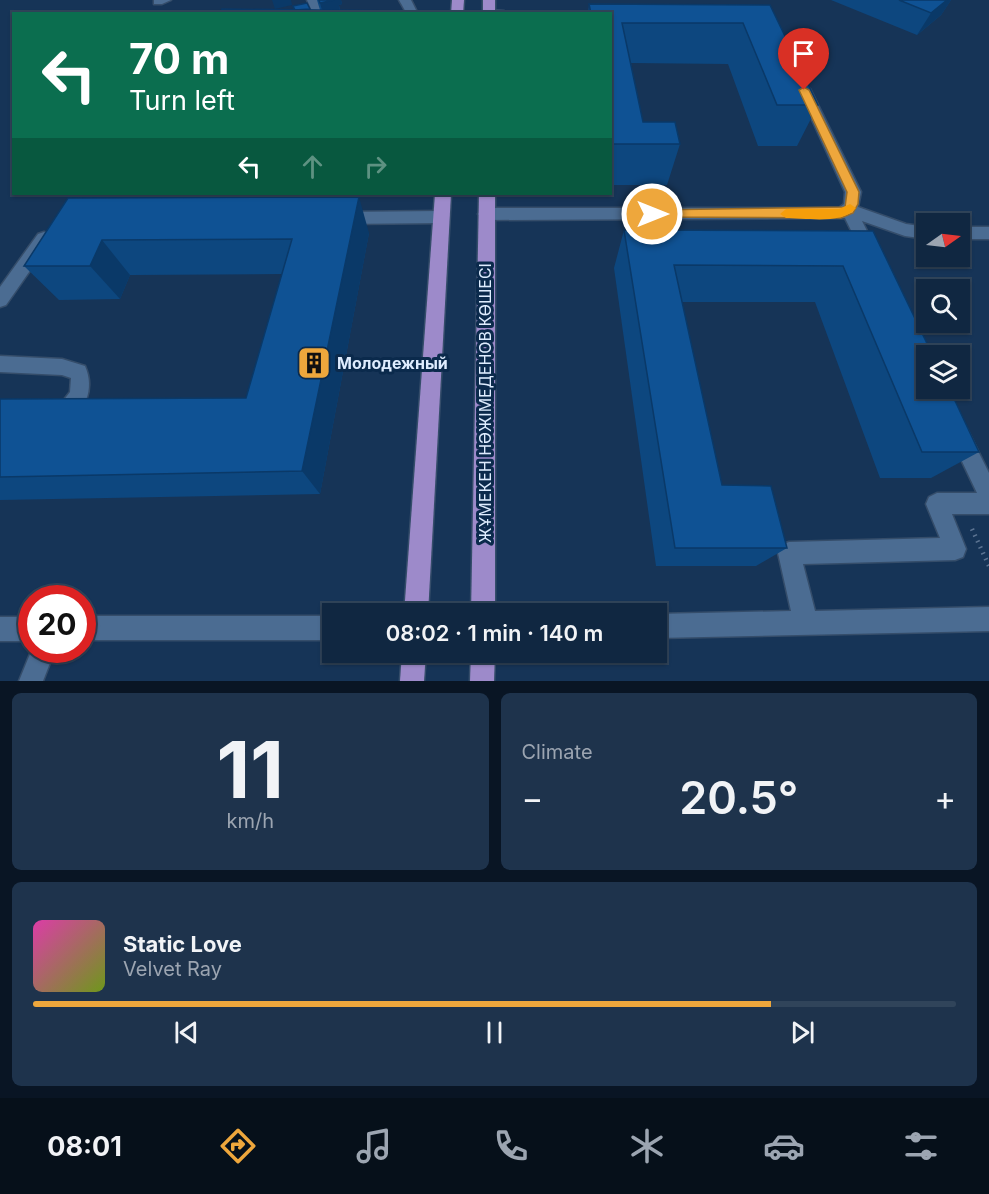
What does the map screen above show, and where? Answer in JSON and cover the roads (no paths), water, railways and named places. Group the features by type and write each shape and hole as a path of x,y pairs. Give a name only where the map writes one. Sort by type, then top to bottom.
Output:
{"main road":[{"path":"417,603 443,195"},
{"name":"ЖҰМЕКЕН НӘЖІМЕДЕНОВ КӨШЕСІ","path":"483,603 487,195"},
{"path":"412,681 413,663"},
{"path":"482,681 483,663"}],"street":[{"path":"799,80 853,192 853,204 849,210"},
{"path":"849,210 875,263"},
{"path":"486,214 829,214 849,210 905,230 916,232"},
{"path":"324,218 441,217"},
{"path":"0,300 48,233 55,228"},
{"path":"970,233 989,233"},
{"path":"0,364 62,367 78,372 82,380 80,395 71,408 58,419 48,421"},
{"path":"952,420 989,495"},
{"path":"806,624 789,553 955,549 937,504 989,503"},
{"path":"667,626 989,619"},
{"path":"96,628 322,628"},
{"path":"0,629 18,629"},
{"path":"32,681 38,663"}],"place":[{"name":"Молодежный","path":"314,363"}]}
